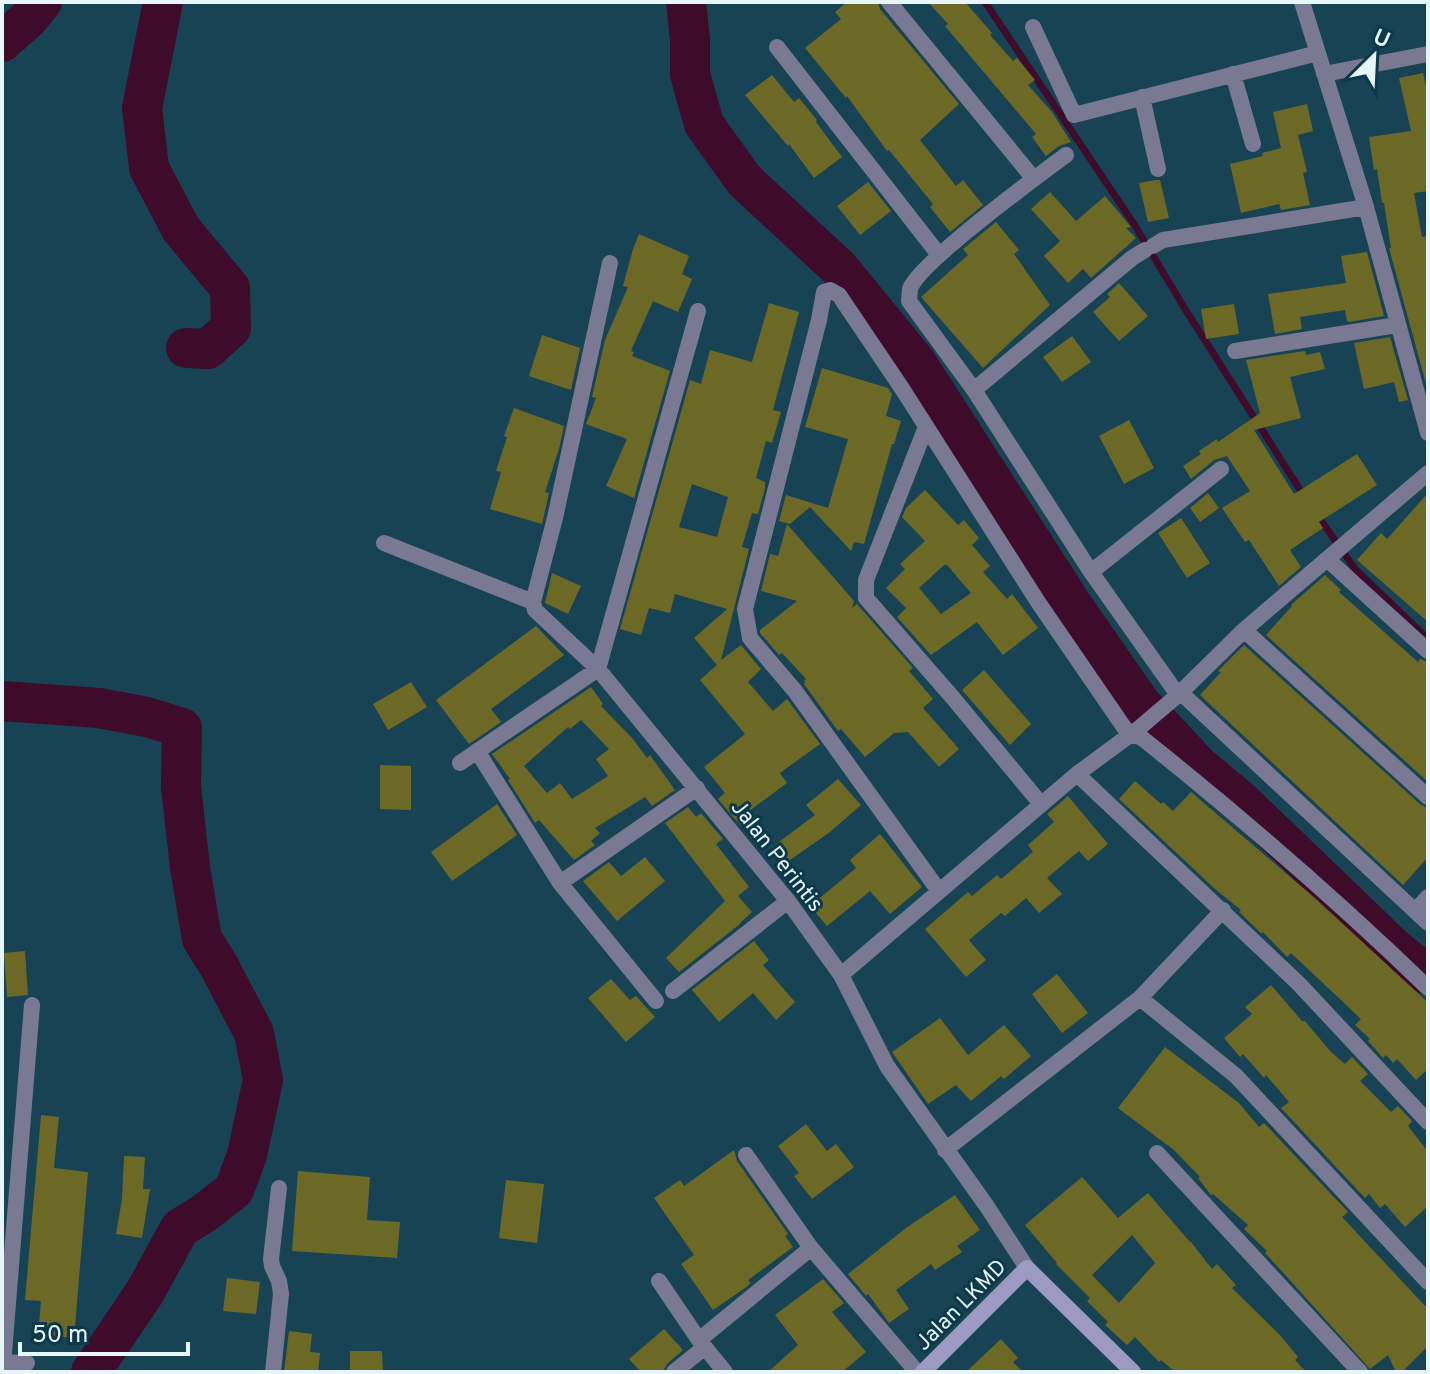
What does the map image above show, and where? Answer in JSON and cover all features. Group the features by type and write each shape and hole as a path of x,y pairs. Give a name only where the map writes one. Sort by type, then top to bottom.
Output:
{"street":[{"path":"889,2 1034,179"},
{"path":"1302,2 1366,207 1428,433"},
{"path":"1033,27 1074,115 1318,53"},
{"path":"777,47 939,255"},
{"path":"1324,74 1428,54"},
{"path":"1233,74 1253,144"},
{"path":"1142,97 1158,169"},
{"path":"1066,155 939,255 916,279 910,289 909,301 974,390 1091,572 1178,695 1422,917 1428,897"},
{"path":"974,390 1132,258 1163,240 1366,207"},
{"path":"384,543 533,602 555,518 610,263"},
{"path":"939,891 795,691 750,638 745,609 824,292 830,290 839,295 1030,589 1134,733 1323,889 1428,988"},
{"path":"460,763 598,669 698,311"},
{"path":"1235,351 1397,325"},
{"path":"926,427 866,580 866,598 1041,804"},
{"path":"1091,572 1221,469"},
{"path":"841,975 1077,774 1134,733 1244,630 1428,474"},
{"path":"1327,559 1428,651"},
{"name":"Jalan Perintis","path":"533,602 535,610 598,669 788,901 841,975 887,1066 1027,1268 1133,1372"},
{"path":"1244,630 1428,797"},
{"path":"477,751 560,883 656,1001"},
{"path":"1077,774 1299,984 1428,1122"},
{"path":"560,883 697,788"},
{"path":"673,991 788,901"},
{"path":"945,1150 1140,998 1223,910"},
{"path":"1140,998 1236,1076 1428,1282"},
{"path":"27,1363 2,1359 32,1005"},
{"path":"1157,1153 1360,1372"},
{"path":"746,1155 811,1248 920,1372"},
{"path":"273,1372 281,1294 271,1259 279,1188"},
{"path":"674,1372 811,1248"},
{"name":"Jalan LKMD","path":"920,1372 1027,1268"},
{"path":"659,1281 725,1372"}],"building":[{"path":"847,2 878,2 880,9 959,104 920,140 956,186 963,180 983,205 950,232 930,207 933,204 805,48 841,19 835,12"},
{"path":"928,2 965,2 1013,61 1017,58 1035,80 1028,85 1052,112 1071,142 1046,156 1032,137 1036,134"},
{"path":"1423,73 1428,94 1428,191 1414,193 1422,237 1428,236 1428,391 1389,248 1384,203 1377,169 1374,170 1369,137 1411,131 1399,78"},
{"path":"772,75 794,102 799,98 842,157 814,178 789,144 745,95"},
{"path":"1307,104 1313,131 1298,135 1307,172 1303,173 1310,205 1281,210 1279,204 1241,213 1230,164 1281,148 1273,112"},
{"path":"1160,180 1169,218 1148,222 1139,183"},
{"path":"868,182 891,211 860,235 837,206"},
{"path":"1050,192 1076,221 1105,196 1131,227 1126,228 1136,238 1091,278 1083,269 1068,283 1044,256 1060,241 1031,209"},
{"path":"996,222 1019,250 1014,254 1050,305 983,368 921,297 968,255 963,249"},
{"path":"639,234 689,256 682,274 692,279 678,312 653,301 631,351 634,352 632,356 670,371 634,498 606,486 627,439 586,424 596,398 592,397 605,340 628,287 623,286"},
{"path":"1367,252 1384,316 1349,322 1345,310 1300,317 1302,329 1275,334 1268,294 1346,283 1341,256"},
{"path":"1119,283 1148,316 1119,341 1093,312 1110,297 1107,294"},
{"path":"769,303 799,312 773,410 781,412 772,443 766,441 756,478 765,482 765,488 758,514 752,513 742,547 749,549 721,660 741,645 761,669 748,682 773,711 787,699 820,744 780,773 787,783 745,814 748,818 740,825 718,799 725,793 704,767 745,734 700,680 717,665 694,638 727,609 675,594 670,613 649,608 641,635 620,629 690,380 701,384 710,350 752,362","holes":["692,484 728,497 717,537 679,527"]},
{"path":"1234,304 1239,334 1206,339 1201,309"},
{"path":"542,335 580,348 571,390 529,376"},
{"path":"1072,336 1091,362 1062,382 1043,357"},
{"path":"1390,337 1408,400 1399,402 1394,382 1364,389 1354,343"},
{"path":"1305,351 1306,355 1320,352 1325,369 1290,377 1301,418 1254,430 1294,494 1357,454 1377,485 1319,522 1323,528 1290,550 1301,567 1279,586 1249,540 1245,542 1222,508 1250,491 1227,456 1214,460 1191,479 1183,466 1201,454 1199,451 1217,439 1218,442 1260,413 1246,360"},
{"path":"822,368 888,388 892,394 886,416 901,421 864,544 854,542 851,551 810,507 790,524 779,521 786,495 828,508 848,439 805,427"},
{"path":"514,408 564,426 545,492 549,493 542,524 490,509 501,472 496,471 507,437 504,436"},
{"path":"1129,420 1154,468 1124,484 1099,436"},
{"path":"925,490 958,525 964,520 979,538 972,545 990,566 983,572 1007,599 1012,594 1038,628 1003,655 977,622 931,655 897,617 906,608 886,588 905,569 900,564 925,541 902,517 906,508","holes":["947,565 971,593 941,614 919,588"]},
{"path":"1208,493 1219,508 1200,522 1190,508"},
{"path":"1428,493 1428,622 1357,560 1381,533 1387,539"},
{"path":"1181,518 1210,563 1187,578 1158,533"},
{"path":"787,524 854,601 852,608 857,604 913,668 909,671 933,699 923,708 959,749 939,767 908,732 894,733 865,757 841,729 838,731 804,684 806,679 760,633 797,601 761,591 770,554 778,556"},
{"path":"552,573 581,586 568,614 545,603"},
{"path":"1325,575 1341,590 1339,592 1418,662 1420,659 1428,662 1428,782 1266,635 1291,605"},
{"path":"536,626 564,655 491,709 501,722 469,744 436,700"},
{"path":"1244,645 1428,808 1428,857 1403,885 1200,695"},
{"path":"984,670 1031,724 1010,745 962,690"},
{"path":"411,682 427,707 388,730 373,704"},
{"path":"591,687 603,704 601,706 647,758 650,755 675,790 652,806 645,797 595,828 600,833 591,841 595,845 574,860 539,820 535,823 492,754","holes":["581,720 609,749 596,759 608,776 572,799 560,783 547,793 524,766 568,727 570,729"]},
{"path":"380,765 411,766 411,810 380,809"},
{"path":"838,779 861,805 830,832 783,865 771,848 815,815 806,805"},
{"path":"1135,781 1173,811 1191,792 1316,899 1422,997 1428,1003 1428,1069 1416,1080 1397,1059 1393,1063 1386,1055 1383,1058 1355,1025 1361,1019 1291,953 1287,957 1239,912 1241,910 1119,799"},
{"path":"1068,796 1108,844 1088,861 1079,851 1047,878 1062,894 1039,913 1026,898 1005,916 1001,913 969,940 986,960 966,977 925,929 968,892 972,896 997,875 1001,879 1033,852 1028,845 1054,822 1047,814"},
{"path":"497,804 517,835 452,881 431,852"},
{"path":"688,807 696,817 701,813 723,839 716,844 749,887 738,896 752,912 679,972 666,958 725,901 665,823"},
{"path":"880,834 922,887 890,914 870,891 827,926 810,906 856,868 850,860"},
{"path":"645,857 665,881 617,921 583,881 609,862 621,876"},
{"path":"754,941 769,960 763,965 795,1002 776,1020 753,993 719,1022 692,990"},
{"path":"25,951 28,995 7,997 4,953"},
{"path":"1057,974 1088,1013 1062,1033 1032,994"},
{"path":"611,979 630,1000 636,996 655,1017 626,1042 588,998"},
{"path":"1271,985 1331,1052 1345,1064 1352,1057 1368,1074 1360,1081 1391,1112 1398,1106 1412,1121 1408,1126 1428,1152 1428,1206 1405,1227 1385,1204 1380,1208 1369,1194 1365,1198 1281,1108 1289,1102 1266,1075 1264,1078 1243,1054 1240,1057 1224,1038 1252,1014 1245,1007"},
{"path":"940,1018 968,1055 1004,1025 1031,1056 971,1101 956,1085 928,1104 892,1052"},
{"path":"1165,1047 1239,1103 1259,1127 1264,1123 1348,1212 1342,1217 1428,1309 1428,1346 1402,1372 1396,1372 1388,1355 1370,1369 1244,1229 1248,1225 1211,1195 1200,1177 1174,1150 1118,1108"},
{"path":"41,1115 59,1117 54,1168 88,1172 74,1338 38,1335 41,1301 25,1300"},
{"path":"806,1124 827,1151 836,1144 854,1167 812,1199 794,1176 799,1173 778,1146"},
{"path":"734,1150 737,1161 788,1234 785,1236 793,1247 748,1280 751,1283 745,1288 713,1310 681,1264 694,1255 654,1198 680,1180 684,1186"},
{"path":"124,1156 145,1157 143,1189 150,1189 142,1238 116,1234"},
{"path":"298,1171 370,1177 367,1220 400,1222 397,1258 292,1251"},
{"path":"1082,1177 1118,1218 1148,1193 1212,1269 1217,1264 1236,1285 1232,1288 1279,1334 1306,1372 1175,1372 1161,1360 1159,1362 1135,1337 1127,1345 1105,1325 1108,1322 1087,1301 1090,1298 1056,1264 1025,1225","holes":["1132,1235 1155,1263 1119,1303 1092,1275"]},
{"path":"506,1180 544,1184 537,1243 499,1238"},
{"path":"955,1195 980,1230 957,1246 962,1252 935,1270 931,1264 896,1290 909,1309 889,1323 868,1294 866,1296 848,1274 906,1228"},
{"path":"227,1278 260,1282 256,1314 223,1311"},
{"path":"823,1279 844,1303 832,1312 866,1352 842,1372 768,1372 798,1345 775,1315"},
{"path":"664,1329 683,1350 667,1364 663,1372 641,1372 629,1359"},
{"path":"289,1331 312,1334 310,1352 320,1353 318,1372 284,1372"},
{"path":"1001,1339 1018,1358 1013,1362 1023,1372 966,1372"},
{"path":"350,1351 382,1351 383,1372 350,1372"}],"waterway":[{"path":"2,42 42,2"},
{"path":"163,2 142,108 149,168 181,229 230,288 231,328 208,349 186,348"},
{"path":"686,2 690,74 704,124 744,180 839,268 916,362 1075,609 1141,704 1198,765 1240,800 1395,949 1428,975"},
{"path":"985,2 1134,224 1304,496"},
{"path":"1318,516 1355,569 1428,639"},
{"path":"2,701 99,708 147,717 182,728 181,787 202,939 254,1033 263,1080 247,1155 234,1190 180,1228 145,1292 91,1372"}]}
